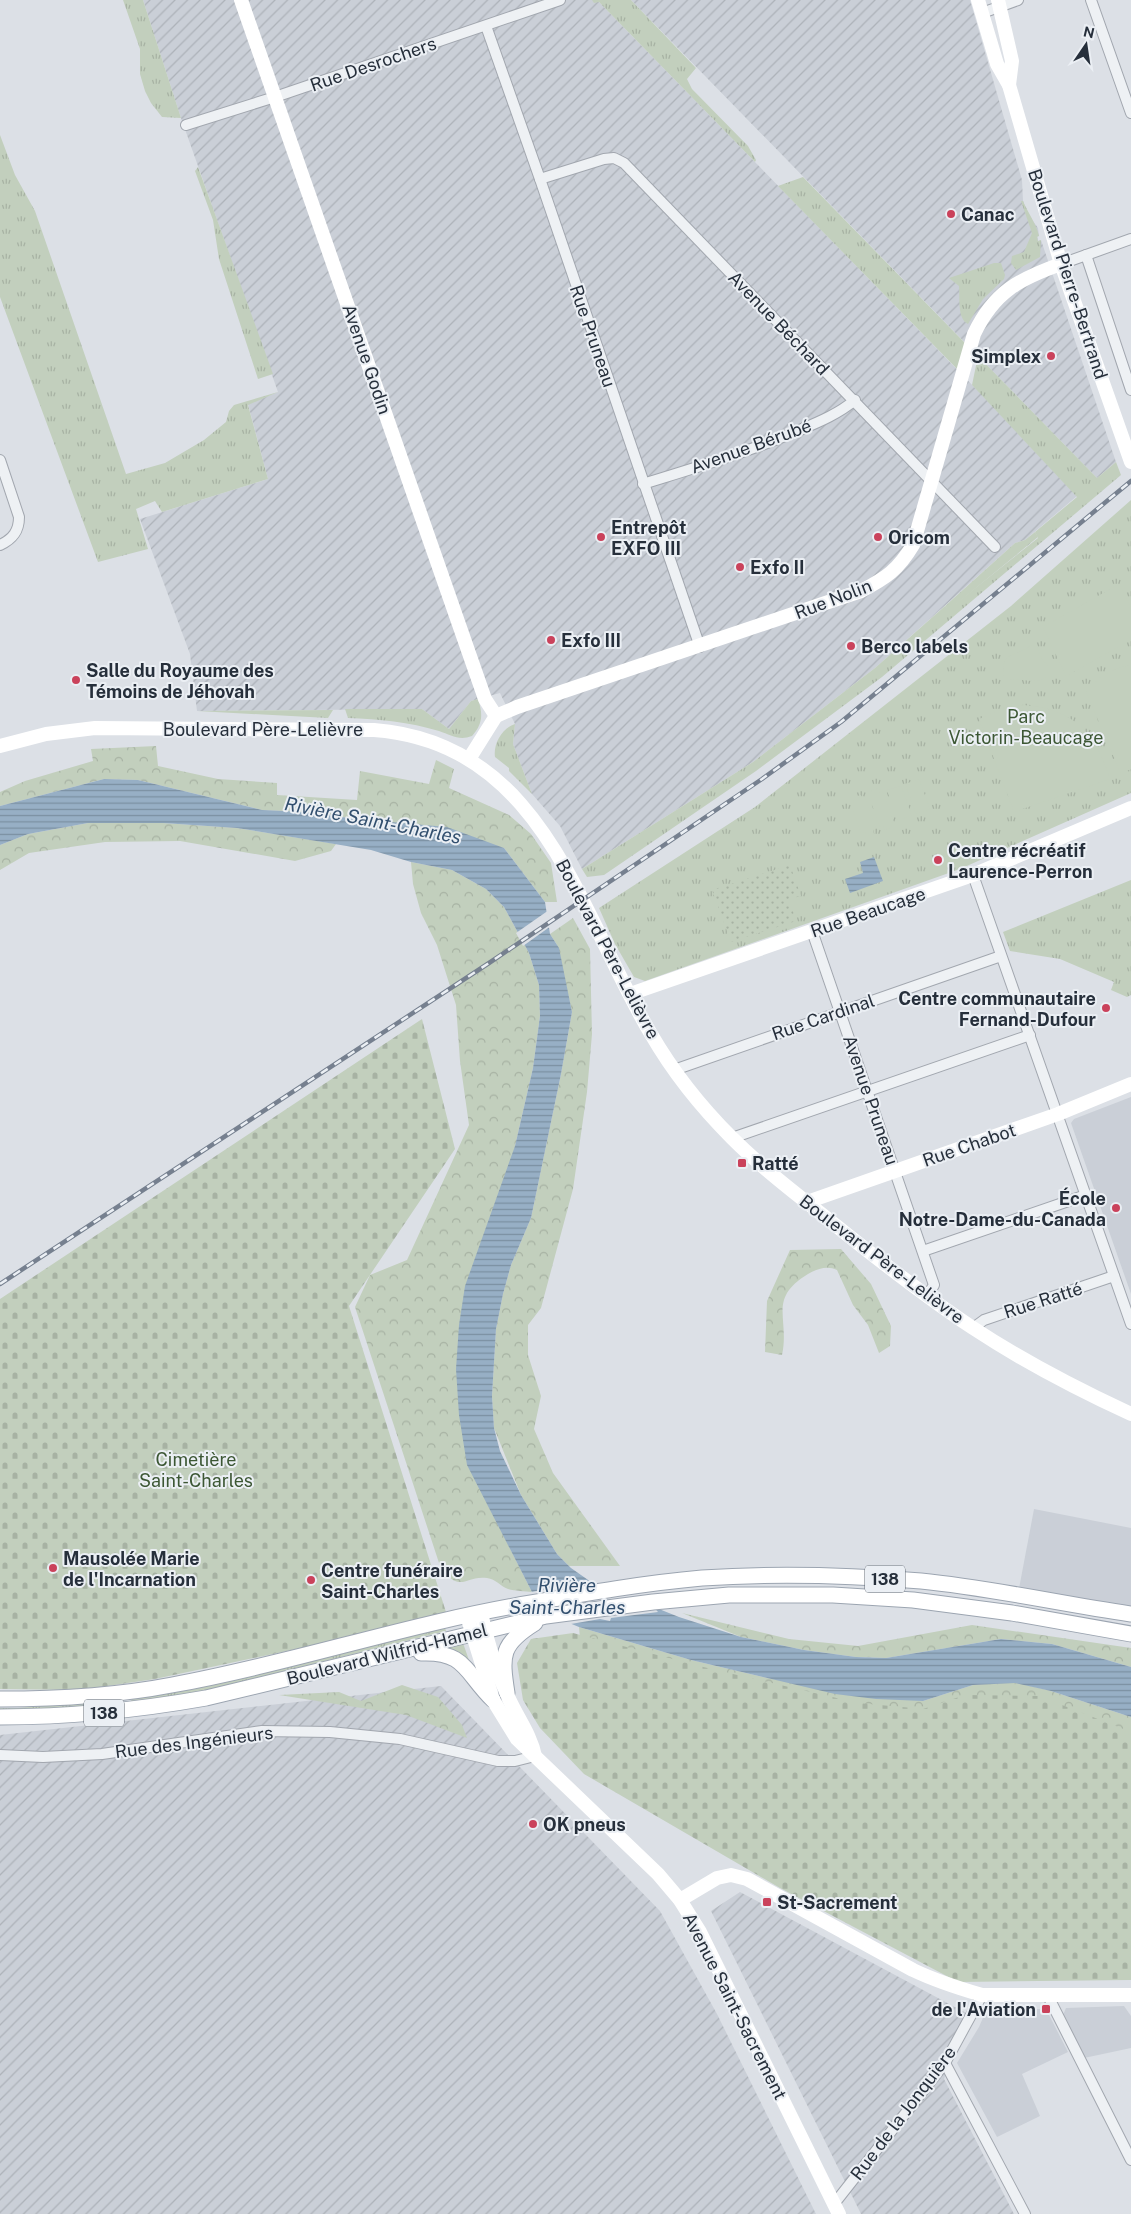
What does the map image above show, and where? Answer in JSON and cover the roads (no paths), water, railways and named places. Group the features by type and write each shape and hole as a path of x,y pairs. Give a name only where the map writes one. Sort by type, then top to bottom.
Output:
{"main road":[{"name":"Boulevard Wilfrid-Hamel","path":"0,1699 38,1699 105,1694 172,1685 474,1614 530,1603 638,1586 739,1576 870,1577 964,1586 1131,1614"},
{"name":"Boulevard Wilfrid-Hamel","path":"0,1717 82,1715 172,1704 206,1698 546,1616 653,1602 729,1595 869,1596 968,1606 1131,1634"},
{"path":"507,1693 503,1662 510,1642 521,1631 546,1616"},
{"path":"384,1656 433,1652 447,1655 466,1667 493,1700"}],"street":[{"name":"Avenue Godin","path":"241,0 485,699 496,716"},
{"name":"Rue Desrochers","path":"186,125 275,97 560,0"},
{"path":"980,6 1018,0"},
{"path":"1090,0 1131,113"},
{"name":"Boulevard Pierre-Bertrand","path":"999,3 1012,60 1010,85"},
{"name":"Boulevard Pierre-Bertrand","path":"980,6 997,64 1010,85 1061,264 1131,462"},
{"name":"Rue Pruneau","path":"486,26 700,646"},
{"name":"Avenue Béchard","path":"540,179 604,158 614,158 624,163 933,480 995,547"},
{"path":"1061,264 1131,238"},
{"name":"Boulevard Pierre-Bertrand","path":"1086,255 1131,390"},
{"name":"Rue Nolin","path":"496,716 517,707 861,591 886,578 905,559 912,545 933,480 974,334 982,318 992,303 1014,284 1031,275 1061,264"},
{"name":"Avenue Bérubé","path":"643,484 766,444 825,419 855,400"},
{"path":"0,460 19,517 19,526 14,535 0,545"},
{"path":"469,759 496,716"},
{"name":"Boulevard Père-Lelièvre","path":"0,746 46,734 95,728 374,730 409,736 442,746 469,759 508,792 547,837 581,895 651,1034 674,1070 732,1138 779,1181 927,1296 973,1328 1040,1368 1131,1414"},
{"name":"Rue Beaucage","path":"630,994 974,875 1131,808"},
{"path":"974,875 1131,1324"},
{"name":"Avenue Pruneau","path":"812,931 934,1285 927,1296"},
{"name":"Rue Cardinal","path":"674,1070 1001,956"},
{"path":"732,1138 1030,1036"},
{"name":"Rue Chabot","path":"807,1202 1058,1114 1131,1084"},
{"path":"923,1251 1086,1195"},
{"name":"Rue Ratté","path":"973,1328 984,1320 1114,1276"},
{"name":"Avenue Saint-Sacrement","path":"474,1614 493,1700 517,1739 658,1874 680,1900 700,1932 837,2209"},
{"name":"Avenue Saint-Sacrement","path":"479,1632 533,1744 535,1756"},
{"name":"Rue des Ingénieurs","path":"0,1755 42,1757 102,1754 207,1737 272,1731 330,1732 400,1739 498,1761 515,1761 535,1756"},
{"path":"680,1900 717,1878 731,1875 747,1879 940,1983 982,1995 1130,1996"},
{"name":"Rue de la Jonquière","path":"837,2209 945,2063 982,1995"},
{"path":"1048,1996 1131,2160"},
{"path":"945,2063 1025,2214"}],"water":[{"name":"Rivière Saint-Charles","path":"104,779 138,780 262,810 304,812 447,827 504,848 545,902 550,934 559,948 572,1012 531,1218 511,1265 503,1294 496,1329 492,1396 494,1428 500,1451 521,1495 557,1554 571,1568 591,1582 679,1617 741,1637 804,1650 856,1657 886,1658 1001,1639 1052,1644 1131,1667 1131,1717 1051,1691 1015,1683 973,1685 923,1701 876,1699 835,1694 691,1660 579,1627 552,1616 532,1592 467,1465 459,1415 456,1369 459,1325 465,1286 515,1146 533,1068 540,1016 539,985 529,953 504,907 486,889 452,870 411,862 371,850 237,828 163,823 88,823 28,834 0,845 0,806"},
{"path":"874,857 883,881 850,893 845,879 863,873 860,862"}],"railway":[{"path":"0,1284 489,963 762,779 841,722 1131,481"}],"place":[{"name":"Canac","path":"951,214"},
{"name":"Simplex","path":"1051,356"},
{"name":"Entrepôt EXFO III","path":"601,537"},
{"name":"Oricom","path":"878,537"},
{"name":"Exfo II","path":"740,567"},
{"name":"Exfo III","path":"551,640"},
{"name":"Berco labels","path":"851,646"},
{"name":"Salle du Royaume des Témoins de Jéhovah","path":"76,680"},
{"name":"Centre récréatif Laurence-Perron","path":"938,860"},
{"name":"Centre communautaire Fernand-Dufour","path":"1106,1008"},
{"name":"Ratté","path":"742,1163"},
{"name":"École Notre-Dame-du-Canada","path":"1116,1208"},
{"name":"Mausolée Marie de l'Incarnation","path":"53,1568"},
{"name":"Centre funéraire Saint-Charles","path":"311,1580"},
{"name":"OK pneus","path":"533,1824"},
{"name":"St-Sacrement","path":"767,1902"},
{"name":"de l'Aviation","path":"1046,2009"}],"park label":[{"name":"Parc Victorin-Beaucage","path":"1026,726"},
{"name":"Cimetière Saint-Charles","path":"196,1469"}]}
